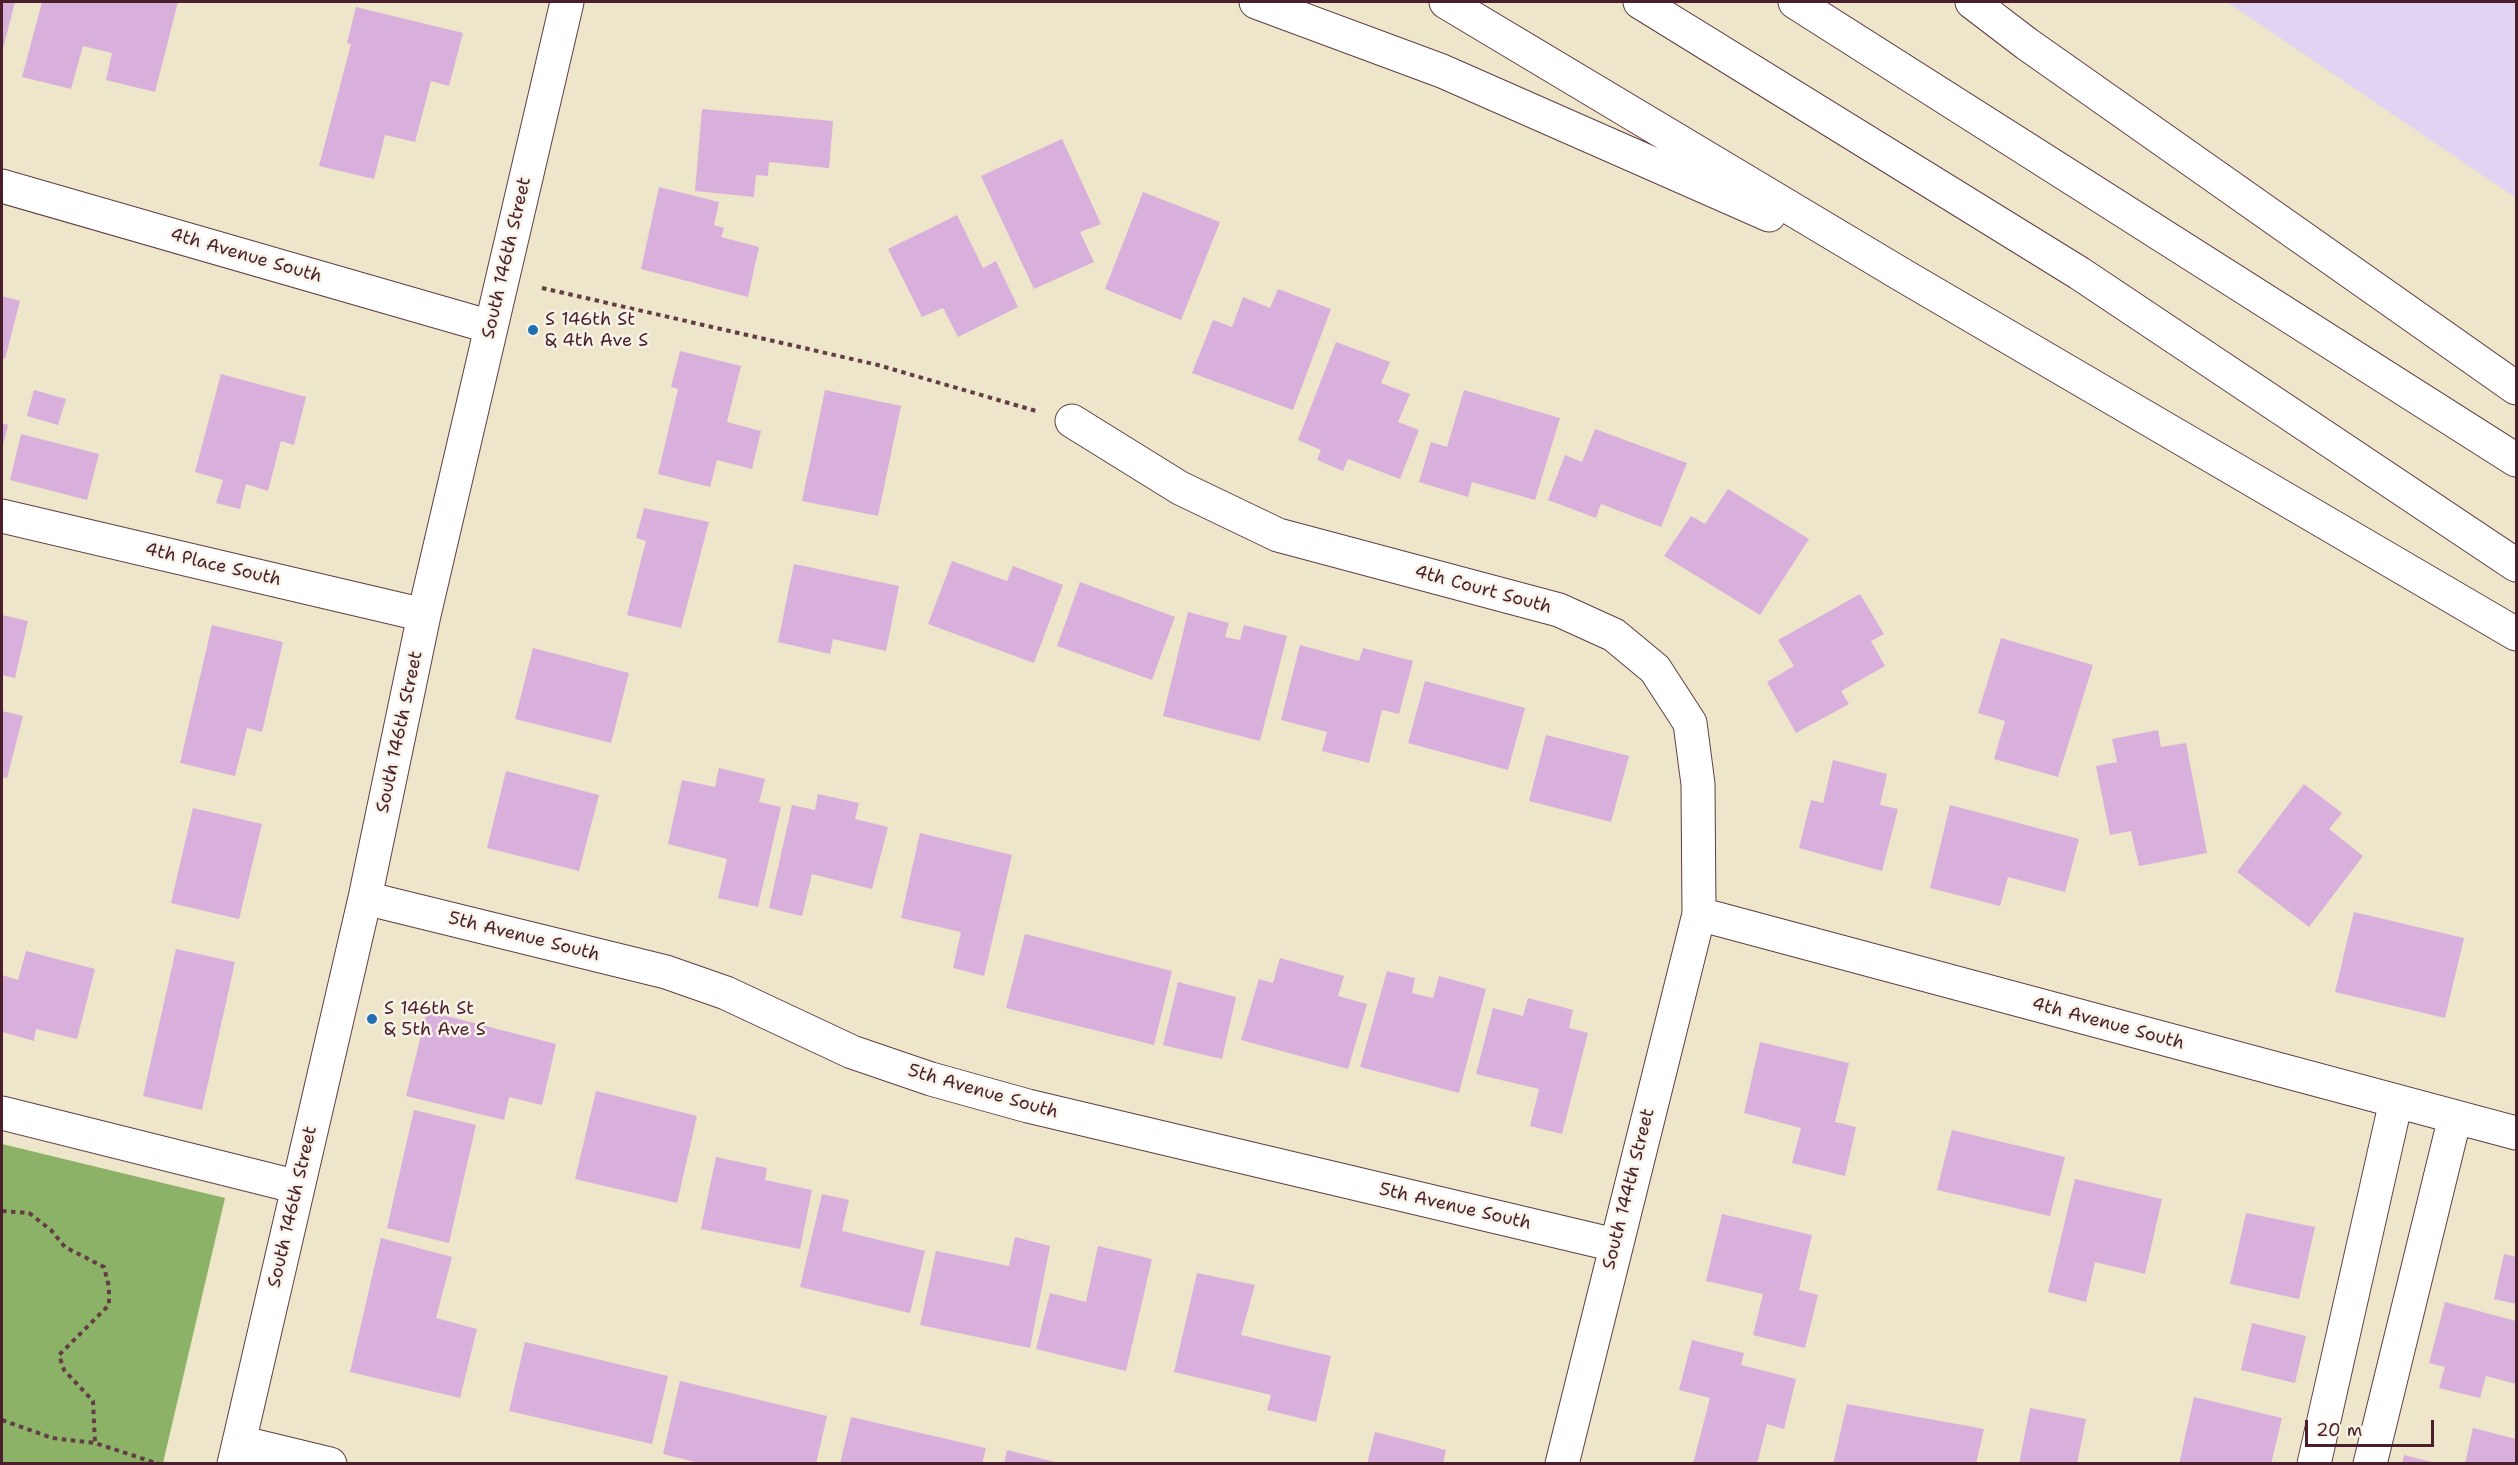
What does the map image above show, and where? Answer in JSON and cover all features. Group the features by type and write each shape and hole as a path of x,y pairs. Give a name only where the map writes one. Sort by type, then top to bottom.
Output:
{"main road":[{"name":"South 146th Street","path":"236,1453 365,898 424,615 567,2"},
{"path":"1256,2 1442,71 1904,276"},
{"path":"1446,2 1904,276 2517,634"},
{"path":"1640,2 2079,273 2517,565"},
{"path":"1795,2 2517,460"},
{"path":"1960,2 2027,44"},
{"path":"1972,2 2027,44 2517,388"},
{"name":"4th Avenue South","path":"2,186 491,327"},
{"name":"4th Court South","path":"1072,422 1180,488 1278,535 1559,610 1614,635 1655,669 1690,723 1698,784 1699,914"},
{"name":"4th Place South","path":"2,516 424,615"},
{"name":"5th Avenue South","path":"365,898 666,972 726,993 852,1052 931,1079 1039,1108 1615,1245"},
{"name":"4th Avenue South","path":"1699,914 2517,1133"},
{"name":"South 144th Street","path":"1562,1464 1699,914"},
{"path":"2314,1464 2396,1101"},
{"path":"2,1113 298,1187"},
{"path":"2370,1464 2455,1117"},
{"path":"236,1453 330,1464"}],"path":[{"path":"542,288 878,365 1072,422"},
{"path":"2,1211 29,1213 51,1230 64,1248 104,1267 109,1287 108,1305 59,1355 64,1370 93,1401 95,1443"},
{"path":"2,1420 52,1438 95,1443 159,1464"}],"shaded area":[{"path":"2227,2 2516,2 2516,198"}],"green space":[{"path":"2,1144 225,1198 163,1463 2,1463"}],"building":[{"path":"2,2 15,2 2,53"},
{"path":"42,2 178,2 155,92 106,80 112,53 83,46 71,89 22,77"},
{"path":"356,7 463,33 449,86 431,81 415,142 385,135 374,179 319,166 351,44 347,43"},
{"path":"702,109 833,121 829,168 769,162 768,176 756,175 754,197 695,191"},
{"path":"1062,139 1101,224 1080,232 1094,262 1034,289 981,176"},
{"path":"659,187 719,202 714,225 724,228 721,237 759,247 748,297 641,269"},
{"path":"1143,192 1220,222 1181,320 1105,289"},
{"path":"957,215 983,268 996,261 1018,307 958,337 943,308 922,317 888,249"},
{"path":"1278,289 1331,309 1293,410 1192,373 1213,320 1232,327 1243,297 1270,308"},
{"path":"2,296 20,301 5,359 2,358"},
{"path":"1336,342 1390,362 1381,383 1410,394 1398,422 1419,430 1400,479 1348,459 1343,471 1317,460 1321,450 1298,440"},
{"path":"680,351 741,366 727,422 761,431 752,469 717,460 710,487 658,474 678,389 671,387"},
{"path":"221,374 306,397 294,445 281,441 268,491 246,484 240,509 216,503 223,480 195,472"},
{"path":"34,390 66,399 58,425 27,416"},
{"path":"825,390 901,406 878,516 802,501"},
{"path":"1464,390 1560,418 1535,500 1472,482 1468,497 1419,482 1431,442 1447,447"},
{"path":"2,423 8,425 2,449"},
{"path":"1595,429 1687,463 1661,527 1601,504 1596,518 1548,500 1565,455 1582,462"},
{"path":"21,434 99,454 87,500 10,480"},
{"path":"1728,489 1809,539 1760,615 1664,556 1691,516 1705,524"},
{"path":"644,508 709,522 681,628 627,615 646,541 636,538"},
{"path":"952,561 1007,581 1013,566 1063,585 1034,663 928,624"},
{"path":"794,564 899,586 886,651 833,639 830,654 778,642"},
{"path":"1080,582 1175,617 1152,680 1057,646"},
{"path":"1860,594 1884,634 1871,641 1885,666 1841,691 1849,704 1796,733 1767,682 1794,666 1778,640"},
{"path":"1188,612 1229,623 1225,637 1240,640 1244,625 1287,636 1260,741 1163,716"},
{"path":"2,615 28,621 15,678 2,675"},
{"path":"212,625 283,642 262,732 247,728 235,776 180,763"},
{"path":"2001,638 2093,665 2058,777 1994,759 2005,721 1978,713"},
{"path":"1300,645 1359,661 1363,648 1413,661 1399,714 1382,710 1369,763 1322,751 1327,732 1281,720"},
{"path":"533,648 629,673 611,743 515,719"},
{"path":"1425,681 1525,708 1508,770 1408,743"},
{"path":"2,711 23,716 7,778 2,777"},
{"path":"2158,730 2161,747 2186,743 2207,853 2139,866 2131,831 2110,835 2096,766 2117,762 2112,739"},
{"path":"1546,735 1629,756 1611,822 1529,801"},
{"path":"1833,760 1887,774 1880,805 1898,809 1882,871 1799,848 1811,800 1823,803"},
{"path":"719,768 765,779 759,802 781,807 758,907 718,898 727,859 668,844 682,780 715,787"},
{"path":"506,771 599,795 579,871 487,848"},
{"path":"2304,784 2342,813 2329,829 2363,856 2309,927 2237,872"},
{"path":"818,794 859,803 855,819 888,827 872,889 812,874 802,916 769,908 792,805 815,810"},
{"path":"1950,805 2079,839 2065,892 2008,877 2000,906 1930,888"},
{"path":"193,808 262,824 239,919 171,903"},
{"path":"920,833 1012,855 984,976 953,968 961,932 901,918"},
{"path":"2354,912 2464,938 2445,1018 2335,992"},
{"path":"1025,934 1172,971 1154,1045 1006,1008"},
{"path":"176,949 235,962 202,1110 143,1096"},
{"path":"26,951 95,969 77,1039 36,1029 34,1041 2,1032 2,975 18,980"},
{"path":"1280,958 1344,976 1338,996 1367,1004 1348,1069 1241,1040 1259,979 1273,983"},
{"path":"1387,971 1415,978 1412,993 1433,998 1439,976 1486,989 1459,1093 1360,1067"},
{"path":"1178,982 1236,997 1222,1059 1163,1045"},
{"path":"1528,998 1573,1010 1569,1028 1588,1033 1562,1134 1530,1126 1539,1089 1476,1074 1493,1008 1523,1016"},
{"path":"427,1011 556,1044 542,1105 509,1097 504,1120 406,1096"},
{"path":"1760,1042 1849,1063 1835,1122 1856,1127 1845,1176 1792,1163 1801,1128 1744,1113"},
{"path":"596,1091 697,1116 677,1203 575,1179"},
{"path":"414,1110 476,1125 449,1243 387,1228"},
{"path":"1952,1130 2065,1157 2050,1216 1937,1190"},
{"path":"716,1157 767,1168 765,1180 812,1190 800,1249 701,1229"},
{"path":"2075,1179 2162,1199 2145,1274 2095,1262 2086,1302 2048,1292"},
{"path":"822,1194 849,1200 842,1231 925,1251 910,1313 800,1287"},
{"path":"2246,1213 2315,1227 2299,1299 2230,1284"},
{"path":"1722,1214 1812,1235 1799,1290 1818,1295 1805,1348 1753,1335 1763,1294 1706,1281"},
{"path":"1015,1237 1050,1246 1030,1348 920,1325 936,1251 1009,1266"},
{"path":"381,1238 452,1257 436,1318 477,1329 460,1398 350,1372"},
{"path":"1098,1246 1152,1259 1126,1371 1036,1349 1050,1293 1086,1302"},
{"path":"2504,1254 2516,1257 2516,1304 2494,1299"},
{"path":"1197,1273 1255,1285 1241,1335 1331,1356 1316,1422 1267,1410 1271,1395 1174,1372"},
{"path":"2445,1302 2516,1321 2516,1384 2486,1376 2480,1398 2439,1388 2445,1367 2429,1363"},
{"path":"2252,1323 2306,1336 2295,1383 2241,1370"},
{"path":"1692,1340 1744,1353 1741,1365 1796,1379 1784,1429 1767,1424 1757,1464 1693,1464 1710,1398 1679,1390"},
{"path":"525,1342 668,1376 652,1444 509,1411"},
{"path":"680,1381 827,1416 816,1464 703,1464 663,1454"},
{"path":"2194,1397 2282,1418 2271,1464 2179,1464"},
{"path":"1847,1404 1984,1429 1976,1464 1833,1464"},
{"path":"2030,1408 2086,1419 2077,1464 2019,1464"},
{"path":"851,1417 986,1448 982,1464 840,1464"},
{"path":"2473,1428 2516,1439 2516,1464 2465,1464"},
{"path":"1375,1432 1446,1450 1443,1464 1367,1464"},
{"path":"1007,1450 1059,1463 1059,1464 1004,1464"},
{"path":"2404,1455 2436,1463 2436,1464 2402,1464"}],"place":[{"name":"S 146th St & 4th Ave S","path":"533,330"},
{"name":"S 146th St & 5th Ave S","path":"372,1019"}]}
